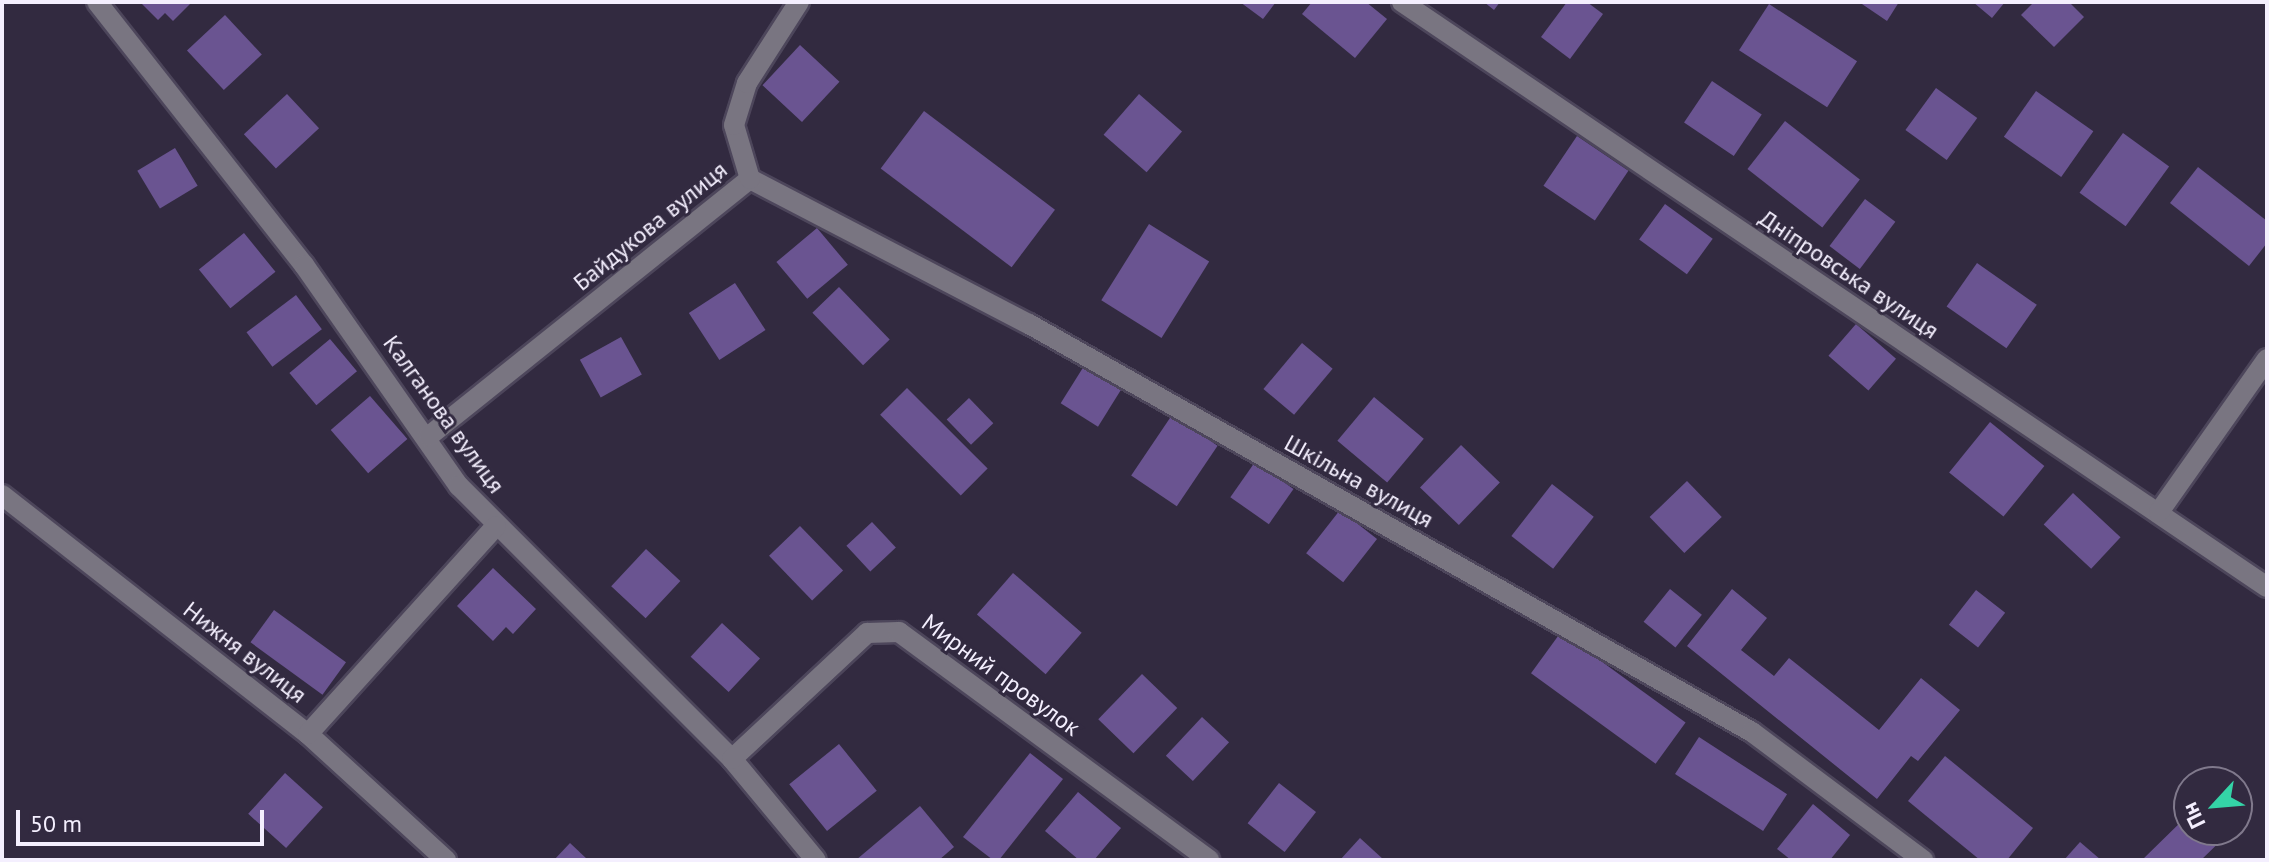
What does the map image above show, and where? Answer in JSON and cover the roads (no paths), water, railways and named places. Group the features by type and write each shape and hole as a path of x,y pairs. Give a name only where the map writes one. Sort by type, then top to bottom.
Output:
{"street":[{"name":"Калганова вулиця","path":"97,2 304,265 429,436 459,486 732,759 816,860"},
{"name":"Байдукова вулиця","path":"429,436 750,179 734,125 747,83 799,2"},
{"name":"Дніпровська вулиця","path":"1402,2 2267,587"},
{"name":"Шкільна вулиця","path":"750,179 1029,324 1752,732 1923,860"},
{"path":"2159,512 2267,359"},
{"name":"Нижня вулиця","path":"2,495 308,734 446,860"},
{"path":"308,734 496,526"},
{"name":"Мирний провулок","path":"732,759 867,633 899,632 1209,860"}]}
